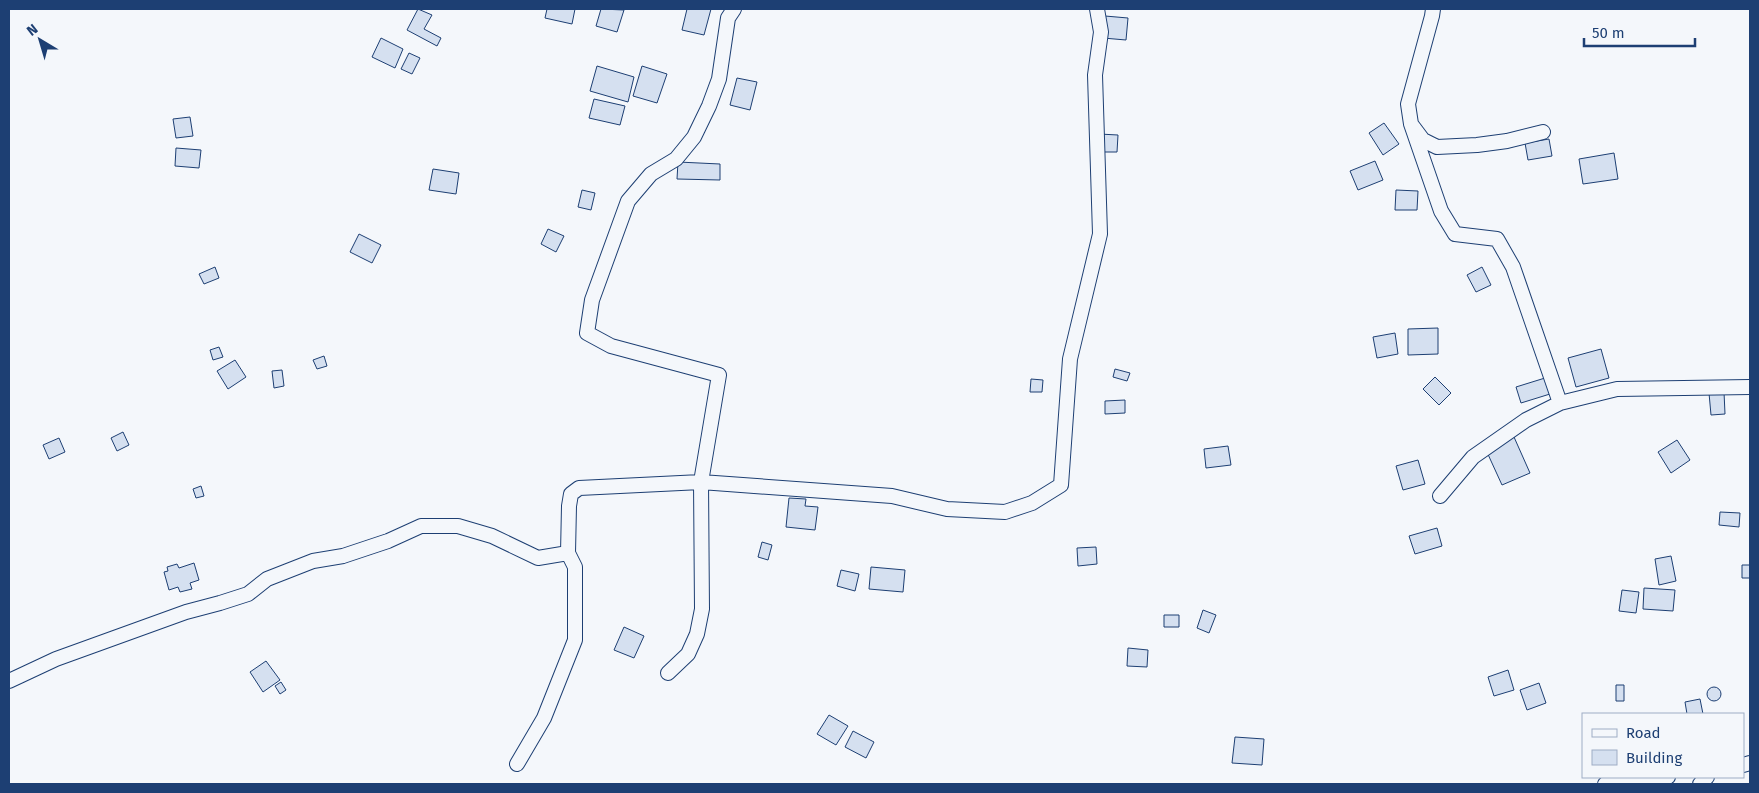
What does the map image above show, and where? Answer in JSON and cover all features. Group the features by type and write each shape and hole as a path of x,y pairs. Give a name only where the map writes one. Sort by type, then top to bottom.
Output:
{"street":[{"path":"517,764 544,718 575,640 575,567 568,553 569,506 572,494 578,488 701,482 892,496 947,509 1005,512 1032,503 1061,485 1070,359 1100,234 1095,76 1101,32 1097,9"},
{"path":"1433,9 1408,104 1411,124 1441,211 1455,234 1497,240 1513,267 1560,404"},
{"path":"668,673 688,654 697,634 702,609 701,482 719,375 611,346 587,333 592,300 628,202 651,174 676,159 694,137 709,106 719,79 728,12"},
{"path":"1411,124 1423,140 1437,147 1499,142 1543,132"},
{"path":"1440,496 1473,456 1526,420 1560,404 1617,389 1750,386"},
{"path":"9,681 56,659 186,612 248,594 267,579 313,561 343,556 388,542 422,526 458,526 492,536 538,558 568,553"},
{"path":"1605,784 1659,778"}],"building":[{"path":"418,9 432,15 424,29 441,38 437,46 407,30"},
{"path":"547,9 575,9 572,24 545,18"},
{"path":"601,9 624,10 617,32 596,26"},
{"path":"687,9 711,9 704,35 682,30"},
{"path":"1105,16 1128,18 1126,40 1103,38"},
{"path":"381,38 403,49 395,68 372,57"},
{"path":"409,53 420,58 412,74 401,69"},
{"path":"597,66 634,77 628,102 590,91"},
{"path":"642,66 667,74 657,103 633,96"},
{"path":"737,78 757,82 750,110 730,105"},
{"path":"594,99 625,106 620,125 589,118"},
{"path":"190,117 193,136 176,138 173,119"},
{"path":"1384,123 1399,144 1383,155 1369,133"},
{"path":"1099,134 1118,135 1117,152 1098,152"},
{"path":"1549,139 1552,156 1528,160 1525,143"},
{"path":"176,148 201,150 199,168 175,166"},
{"path":"1614,153 1618,179 1583,184 1579,159"},
{"path":"1375,161 1383,180 1358,190 1350,171"},
{"path":"678,162 720,164 720,180 677,179"},
{"path":"433,169 459,173 456,194 429,190"},
{"path":"582,190 595,193 591,210 578,207"},
{"path":"1396,190 1418,191 1417,210 1395,210"},
{"path":"548,229 564,236 556,252 541,244"},
{"path":"359,234 381,245 372,263 350,252"},
{"path":"215,267 219,278 204,284 199,274"},
{"path":"1482,267 1491,285 1476,292 1467,275"},
{"path":"1438,328 1438,354 1408,355 1408,329"},
{"path":"1395,333 1398,354 1377,358 1373,337"},
{"path":"219,347 223,357 213,360 210,350"},
{"path":"1601,349 1609,378 1576,387 1568,358"},
{"path":"324,356 327,366 317,369 313,360"},
{"path":"235,360 246,377 228,389 217,371"},
{"path":"1115,369 1130,373 1127,381 1113,377"},
{"path":"282,370 284,386 274,388 272,371"},
{"path":"1435,377 1451,393 1439,405 1423,389"},
{"path":"1545,378 1550,394 1521,403 1516,387"},
{"path":"1031,379 1043,380 1042,392 1030,392"},
{"path":"1724,392 1725,414 1711,415 1709,393"},
{"path":"1125,400 1125,413 1105,414 1105,401"},
{"path":"123,432 129,445 117,451 111,438"},
{"path":"1514,437 1530,473 1502,485 1486,450"},
{"path":"59,438 65,452 49,459 43,445"},
{"path":"1677,440 1690,460 1671,473 1658,452"},
{"path":"1228,446 1231,465 1206,468 1204,449"},
{"path":"1418,460 1425,484 1403,490 1396,466"},
{"path":"201,486 204,496 196,498 193,489"},
{"path":"789,498 806,499 805,506 818,507 815,530 786,527"},
{"path":"1720,512 1740,513 1739,527 1719,525"},
{"path":"1437,528 1442,546 1415,554 1409,536"},
{"path":"762,542 772,545 768,560 758,557"},
{"path":"1096,547 1097,564 1078,566 1077,548"},
{"path":"1671,556 1676,581 1659,585 1655,559"},
{"path":"194,563 199,580 190,583 192,589 180,592 178,587 169,590 164,572 168,571 167,567 177,564 179,568"},
{"path":"1742,565 1750,565 1750,578 1742,578"},
{"path":"871,567 905,570 903,592 869,589"},
{"path":"841,570 859,574 855,591 837,586"},
{"path":"1644,588 1675,590 1673,611 1643,609"},
{"path":"1622,590 1639,592 1636,613 1619,611"},
{"path":"1203,610 1216,615 1209,633 1197,628"},
{"path":"1164,615 1179,615 1179,627 1164,627"},
{"path":"624,627 644,636 634,658 614,650"},
{"path":"1128,648 1148,650 1147,667 1127,666"},
{"path":"266,661 280,680 263,692 250,672"},
{"path":"1508,670 1514,690 1494,696 1488,677"},
{"path":"281,682 286,690 280,694 275,686"},
{"path":"1539,683 1546,703 1527,710 1520,690"},
{"path":"1616,685 1624,685 1624,701 1616,701"},
{"path":"1714,687 1719,689 1721,694 1719,699 1714,701 1709,699 1707,694 1709,689"},
{"path":"1700,699 1703,713 1687,713 1685,702"},
{"path":"829,715 848,726 836,745 817,734"},
{"path":"853,731 874,742 866,758 845,747"},
{"path":"1235,737 1264,739 1262,765 1232,763"}]}
